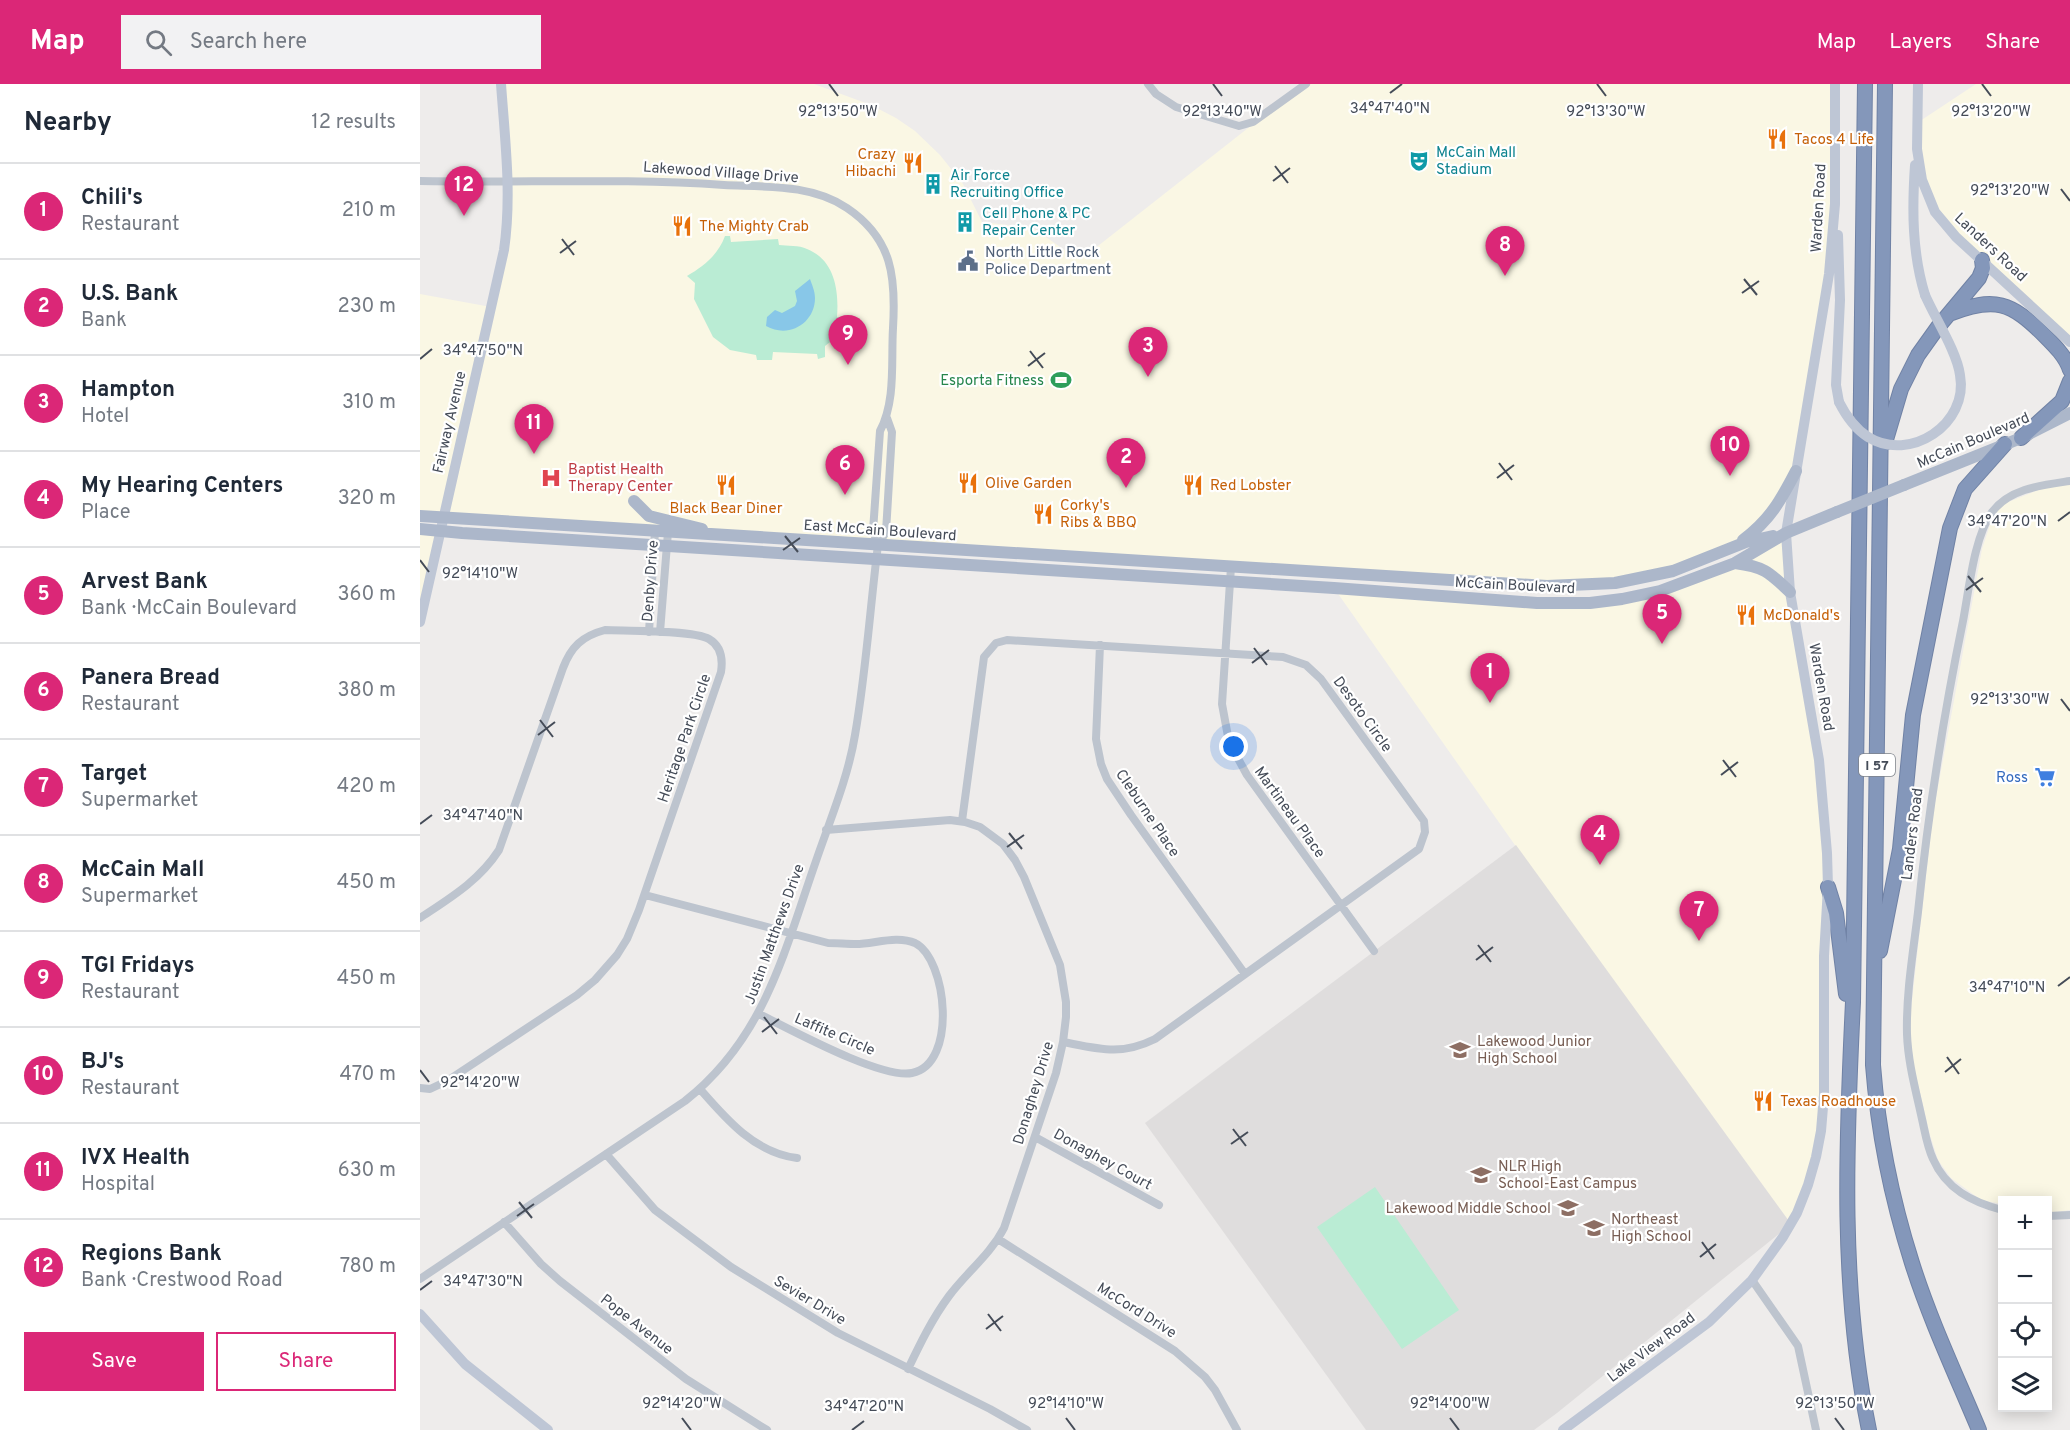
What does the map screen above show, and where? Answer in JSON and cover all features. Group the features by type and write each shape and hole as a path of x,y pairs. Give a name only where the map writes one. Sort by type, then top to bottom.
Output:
{"highway":[{"name":"I 57","path":"1863,84 1848,1203 1849,1272 1858,1368 1869,1430"},
{"name":"I 57","path":"1885,84 1873,1065 1876,1105 1912,1264 1979,1430"},
{"path":"1881,458 1907,375 1926,343 1979,278 1983,268 1982,260"},
{"path":"1948,315 1972,305 1986,303 2004,305 2014,309 2049,340 2066,361 2070,370"},
{"path":"2021,438 2062,401 2070,381"},
{"path":"1874,983 1900,849 1917,691 1950,528 1965,489 2005,444"},
{"path":"1828,887 1836,913 1851,1037"}],"main road":[{"name":"McCain Boulevard","path":"1231,567 1547,586 1615,583 1673,571 1733,547 1786,533 2021,438 2070,413"},
{"path":"1733,547 1774,512 1796,471"},
{"path":"634,501 649,516 720,535"},
{"name":"East McCain Boulevard","path":"420,516 1231,567"},
{"name":"East McCain Boulevard","path":"420,529 1230,581"},
{"name":"McCain Boulevard","path":"1230,581 1568,604 1640,596 1680,584 1735,563 1786,533"},
{"path":"1735,563 1760,567 1790,592"}],"street":[{"name":"Fairway Avenue","path":"420,622 504,250 508,181 501,84"},
{"path":"1148,84 1156,94 1176,106 1239,126 1253,122 1306,84"},
{"name":"Warden Road","path":"1752,1280 1797,1213 1816,1157 1824,1095 1824,956 1828,887 1819,760 1790,592 1786,533 1829,274 1835,204 1835,84"},
{"name":"Landers Road","path":"1918,84 1917,149 1922,180 1935,212 1956,237 2070,342"},
{"path":"1835,204 1840,255 1836,385 1839,402 1853,425 1867,437 1896,445 1924,440 1936,433 1951,418 1958,406 1961,391 1956,361 1925,295 1914,250 1914,189 1917,149"},
{"name":"Lakewood Village Drive","path":"420,181 635,180 772,188 817,194 841,204 856,215 873,233 887,257 893,278 894,302 887,418 892,432 886,532 878,545"},
{"name":"Lakewood Village Drive","path":"878,545 873,531 880,431 887,418"},
{"name":"Landers Road","path":"1998,1209 1976,1202 1953,1188 1943,1177 1932,1157 1908,1051 1908,1005 1927,827 1938,751 1953,667 1983,529 1996,507 2012,495 2025,489 2070,481"},
{"name":"Denby Drive","path":"649,632 662,532"},
{"name":"Denby Drive","path":"660,632 662,532"},
{"name":"Justin Matthews Drive","path":"420,1278 700,1089 740,1044 759,1014 775,978 826,830 855,736 866,662 878,545"},
{"name":"Martineau Place","path":"1231,567 1222,704 1225,728 1235,756 1374,951"},
{"name":"Heritage Park Circle","path":"420,918 470,884 483,872 499,850 563,668 574,646 584,637 604,630 700,635 709,639 718,648 722,661 721,672 645,895 627,939 617,955 595,980 577,995 447,1081 430,1089 420,1088"},
{"name":"Desoto Circle","path":"962,821 984,657 996,643 1007,640 1283,657 1306,664 1313,669 1424,821 1425,832 1419,849 1146,1043 1118,1051 1064,1042"},
{"name":"Cleburne Place","path":"1100,645 1096,739 1101,764 1107,779 1245,974"},
{"name":"Donaghey Drive","path":"826,830 950,820 980,827 995,837 1009,851 1024,877 1060,965 1066,1002 1064,1042 1035,1137 998,1239 941,1308 908,1369"},
{"name":"Laffite Circle","path":"645,895 828,943 856,944 901,940 917,944 931,961 943,1004 944,1023 936,1054 928,1064 912,1073 885,1069 847,1057 759,1014"},
{"path":"700,1089 737,1128 760,1146 775,1154 797,1158"},
{"name":"Donaghey Court","path":"1035,1137 1159,1205"},
{"name":"Sevier Drive","path":"606,1154 655,1210 707,1251 838,1333 1027,1430"},
{"path":"2052,1216 2070,1215"},
{"name":"Pope Avenue","path":"504,1222 541,1264 560,1281 686,1379 767,1430"},
{"name":"McCord Drive","path":"998,1239 1192,1364 1210,1384 1237,1430"},
{"path":"1752,1280 1798,1346 1816,1430"},
{"name":"Lake View Road","path":"1563,1430 1709,1322 1752,1280"},
{"path":"420,1314 465,1364 548,1430"}],"shaded area":[{"path":"501,84 814,84 871,105 915,131 940,155 963,184 982,222 1033,228 1076,258 1089,253 1306,84 1836,84 1835,204 1796,471 1746,542 1673,571 1571,586 420,517 420,294 491,307 506,239"},
{"path":"1976,84 2070,84 2070,346 1948,229 1920,172 1917,123"},
{"path":"2070,482 2070,1210 2052,1212 2052,1196 1998,1196 1998,1203 1981,1200 1951,1178 1938,1160 1930,1135 1909,1046 1911,1009 1933,814 1982,549 1996,507 2056,483"},
{"path":"420,530 440,531 420,621"},
{"path":"1786,533 1821,783 1825,917 1824,1095 1816,1157 1791,1224 1624,1000 1334,588 1568,604 1640,596 1704,575"},
{"path":"1516,845 1791,1224 1534,1430 1366,1430 1145,1123"}],"green space":[{"path":"725,236 730,236 731,242 778,239 779,245 804,248 824,261 836,287 837,317 842,318 842,322 836,321 834,339 825,346 825,357 818,359 817,354 773,352 772,360 757,360 756,355 730,350 713,337 694,299 695,283 687,276 710,259"},
{"path":"1375,1187 1459,1310 1402,1349 1317,1227"}],"water":[{"path":"810,279 815,298 811,315 806,321 783,331 766,326 767,317 775,310 782,313 795,306 797,301 795,291"}],"place":[{"name":"Tacos 4 Life","path":"1777,139"},
{"name":"McCain Mall Stadium","path":"1419,161"},
{"name":"Crazy Hibachi","path":"913,163"},
{"name":"Air Force Recruiting Office","path":"933,184"},
{"name":"Regions Bank","path":"464,216"},
{"name":"Cell Phone & PC Repair Center","path":"965,222"},
{"name":"The Mighty Crab","path":"682,226"},
{"name":"North Little Rock Police Department","path":"968,261"},
{"name":"McCain Mall","path":"1505,276"},
{"name":"TGI Fridays","path":"848,365"},
{"name":"Hampton","path":"1148,377"},
{"name":"Esporta Fitness","path":"1061,380"},
{"name":"IVX Health","path":"534,454"},
{"name":"BJ's","path":"1730,476"},
{"name":"Baptist Health Therapy Center","path":"551,478"},
{"name":"Olive Garden","path":"968,483"},
{"name":"Black Bear Diner","path":"726,485"},
{"name":"Red Lobster","path":"1193,485"},
{"name":"U.S. Bank","path":"1126,488"},
{"name":"Panera Bread","path":"845,495"},
{"name":"Corky's Ribs & BBQ","path":"1043,514"},
{"name":"McDonald's","path":"1746,615"},
{"name":"Arvest Bank","path":"1662,644"},
{"name":"Chili's","path":"1490,703"},
{"name":"Ross","path":"2045,777"},
{"name":"My Hearing Centers","path":"1600,865"},
{"name":"Target","path":"1699,941"},
{"name":"Lakewood Junior High School","path":"1460,1050"},
{"name":"Texas Roadhouse","path":"1763,1101"},
{"name":"NLR High School-East Campus","path":"1481,1175"},
{"name":"Lakewood Middle School","path":"1568,1208"},
{"name":"Northeast High School","path":"1594,1228"}]}
